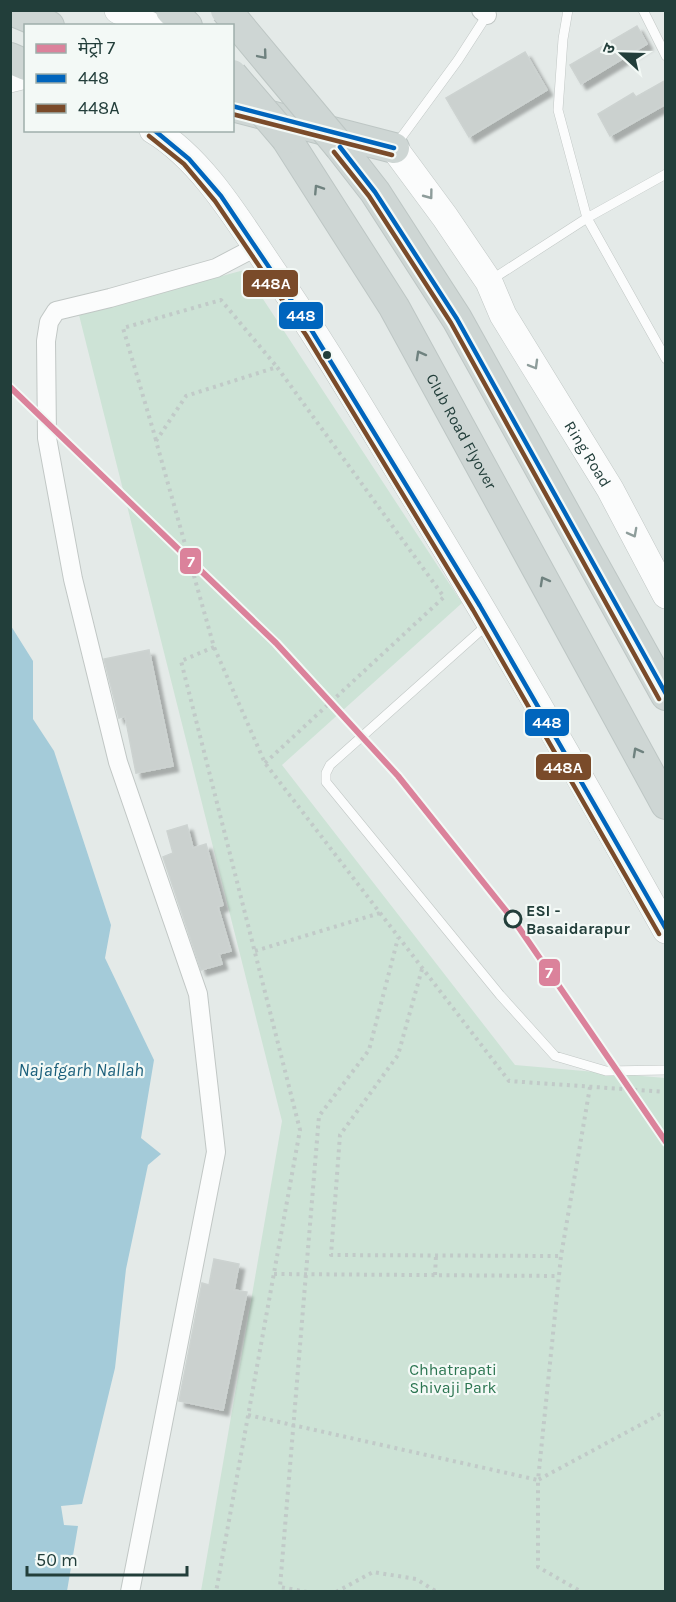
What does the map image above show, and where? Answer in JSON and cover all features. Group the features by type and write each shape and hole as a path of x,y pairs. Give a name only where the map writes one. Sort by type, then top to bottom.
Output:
{"main road":[{"path":"11,10 43,24"},
{"path":"118,10 147,24"},
{"path":"171,10 185,24"},
{"path":"225,10 375,192 457,319 666,695"},
{"path":"10,58 24,64"},
{"name":"Club Road Flyover","path":"234,77 286,138 394,308 666,804"},
{"path":"234,106 394,148"},
{"path":"156,132 167,139 199,170 232,212 314,331 490,623 666,930"},
{"name":"Ring Road","path":"394,148 489,282 503,315 610,489 666,595"}],"street":[{"path":"130,1592 216,1152 198,994 118,762 73,579 47,438 46,341 49,322 56,311 216,268 256,248"}],"lane":[{"path":"568,10 562,39 558,110 587,218 666,359"},
{"path":"643,10 666,56"},
{"path":"394,148 458,60 486,12"},
{"path":"489,282 587,218 666,174"},
{"path":"490,623 330,765 326,773 326,782 500,995 555,1056 606,1071 666,1070"}],"path":[{"path":"265,764 444,597 277,367 221,300 123,328 214,647 265,764 509,1081 666,1092"},
{"path":"156,441 186,396 277,367"},
{"path":"214,647 181,661 300,1130 216,1592"},
{"path":"255,951 380,913"},
{"path":"308,1592 280,1587 319,1116 369,1050 398,937"},
{"path":"423,968 398,1055 340,1135 331,1255 561,1256"},
{"path":"582,1592 538,1567 538,1480 558,1276 590,1087"},
{"path":"435,1275 436,1255"},
{"path":"274,1274 558,1276"},
{"path":"248,1415 538,1480 666,1411"},
{"path":"336,1592 372,1572 416,1579 436,1592"}],"green space":[{"name":"Chhatrapati Shivaji Park","path":"244,270 462,603 282,765 515,1065 665,1078 665,1591 201,1591 282,1121 79,315"}],"water":[{"name":"Najafgarh Nallah","path":"11,626 33,661 33,719 54,751 111,925 105,958 154,1060 141,1138 161,1154 148,1165 126,1269 115,1368 82,1504 61,1506 64,1525 78,1526 67,1591 11,1591"}],"building":[{"path":"637,26 647,44 581,84 570,65"},
{"path":"525,52 547,90 469,137 446,98"},
{"path":"666,80 666,104 610,136 598,114 633,93 636,97"},
{"path":"149,650 173,766 136,773 125,716 119,718 104,659"},
{"path":"187,825 193,848 206,844 223,905 218,907 231,951 219,954 222,964 201,970 163,857 173,853 167,831"},
{"path":"214,1259 239,1264 234,1290 247,1292 223,1410 179,1401 202,1283 209,1285"}],"metro line":[{"name":"7","path":"10,387 276,643 398,776 515,922 666,1142"}],"transit line":[{"name":"448","path":"234,107 394,148"},
{"name":"448A","path":"234,115 392,155"},
{"name":"448","path":"156,132 189,159 221,196 312,331 480,606 666,929"},
{"name":"448A","path":"149,136 184,164 215,201 306,335 473,610 659,934"},
{"name":"448","path":"340,147 375,192 457,319 666,694"},
{"name":"448A","path":"334,152 369,196 451,323 659,699"}],"place":[{"name":"ESI - Basaidarapur","path":"513,919"}]}
